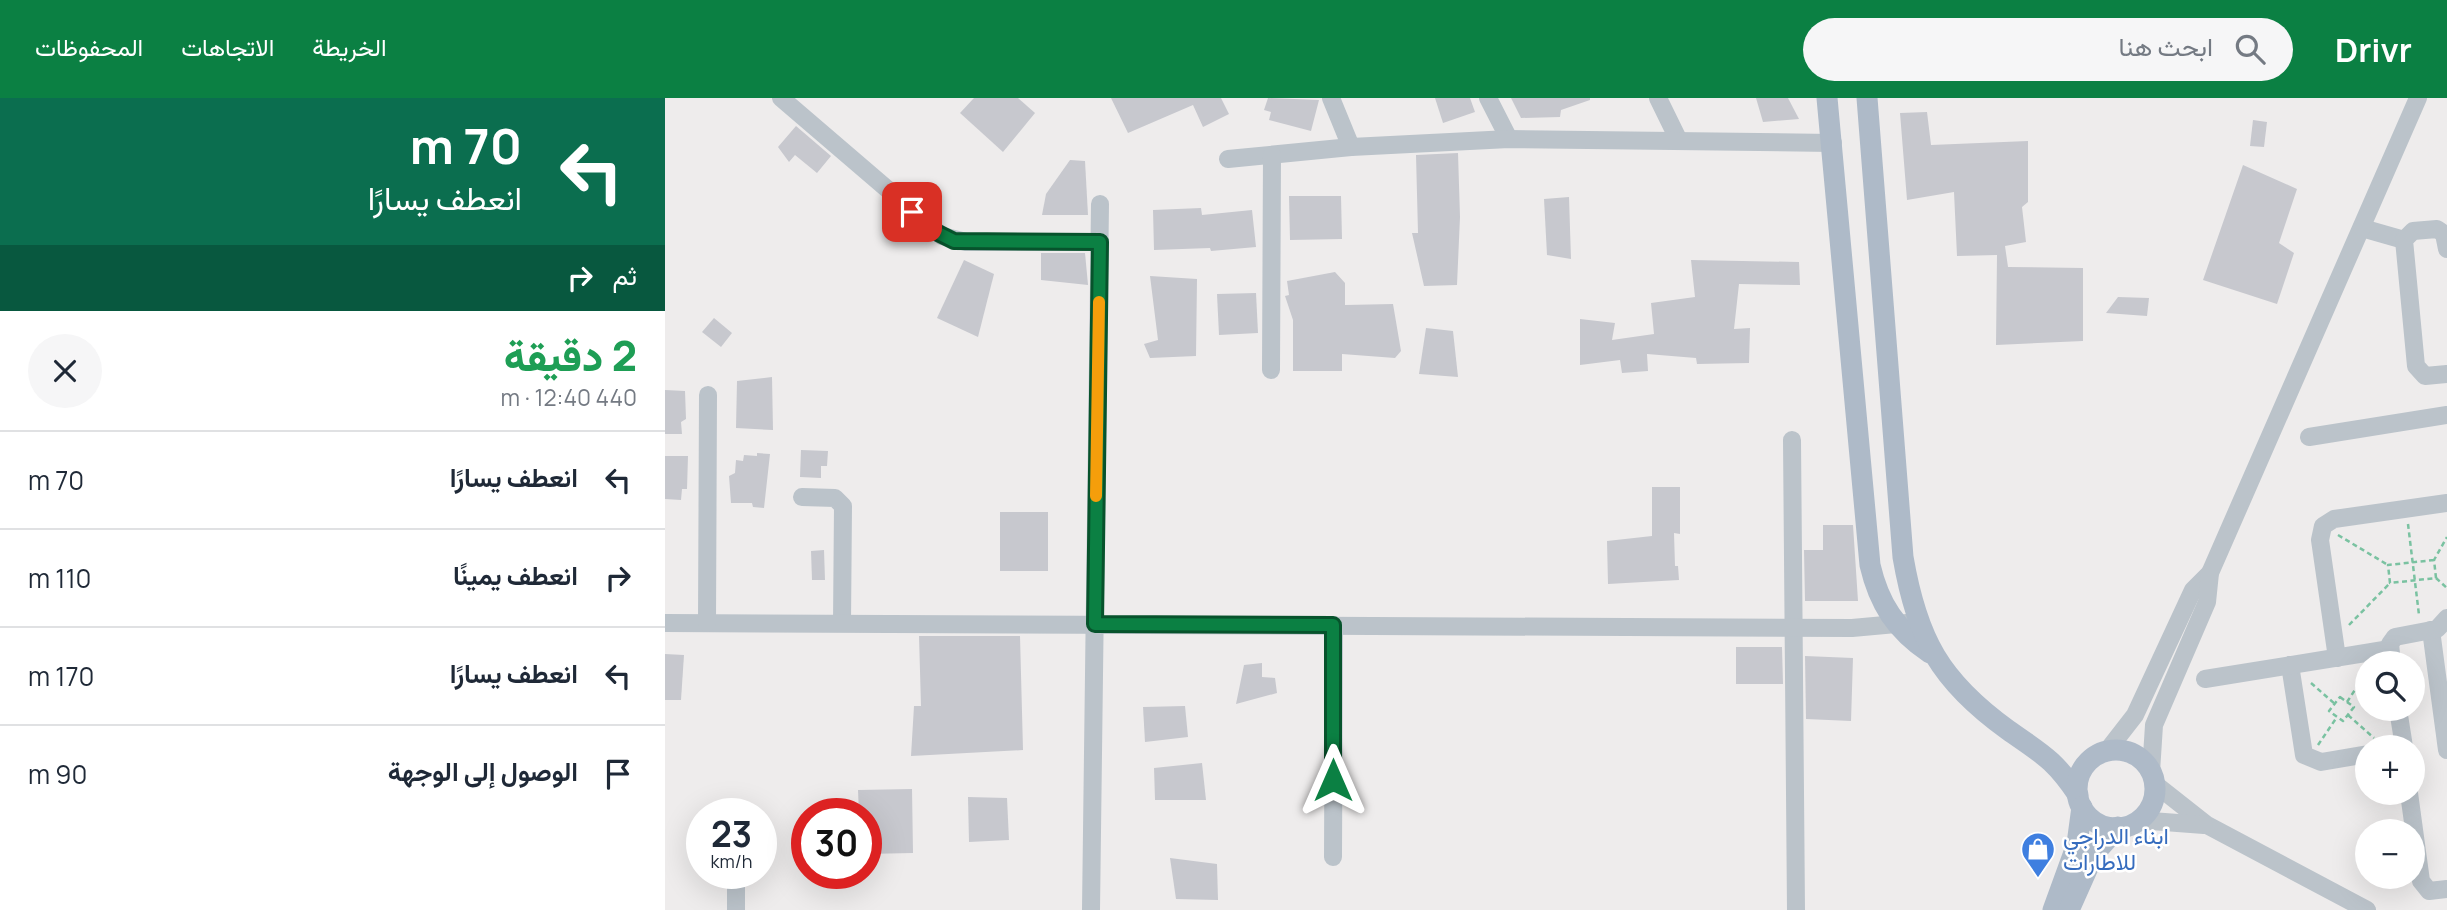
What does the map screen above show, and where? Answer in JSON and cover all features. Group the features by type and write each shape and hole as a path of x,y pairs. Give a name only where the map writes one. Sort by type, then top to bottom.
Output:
{"main road":[{"path":"1827,98 1870,565 1878,595 1896,625 1931,653 1980,709 2043,752 2097,822 2128,824"},
{"path":"1867,98 1903,557 1917,621 1931,653"},
{"path":"2043,752 2101,754 2118,750 2137,756 2153,778 2151,804 2094,854 2069,910"},
{"path":"2053,910 2077,844 2080,774 2101,754"}],"street":[{"path":"781,98 942,236 966,243 1100,242"},
{"path":"1331,98 1350,147"},
{"path":"1488,98 1509,139"},
{"path":"1658,98 1679,141"},
{"path":"2359,908 2207,825 2153,778 2154,724 2207,602 2210,573 2419,98"},
{"path":"1229,159 1350,147 1509,139 1833,144"},
{"path":"1271,370 1272,155"},
{"path":"1091,910 1100,204"},
{"path":"2362,228 2404,240"},
{"path":"2404,240 2413,231 2437,229 2444,234 2447,249"},
{"path":"2404,240 2416,366 2425,376 2447,374"},
{"path":"707,623 708,395"},
{"path":"2309,437 2447,415"},
{"path":"1792,440 1796,910"},
{"path":"802,497 835,498 843,506 842,623"},
{"path":"2336,649 2320,540 2323,526 2334,519 2447,503"},
{"path":"2101,754 2135,715 2193,590 2210,573"},
{"path":"2392,651 2395,637 2426,631 2447,618"},
{"path":"665,623 1793,627 1896,625 1917,621"},
{"path":"1333,625 1333,857"},
{"path":"2426,631 2447,750"},
{"path":"2205,679 2290,665 2336,649 2355,651"},
{"path":"2290,665 2302,749 2309,760 2321,762 2355,752"},
{"path":"2411,805 2421,881 2430,891 2447,889"},
{"path":"2128,824 2182,821 2207,825"},
{"path":"736,910 737,889"}],"path":[{"path":"2406,509 2415,580 2426,631"},
{"path":"2323,526 2388,565 2434,560"},
{"path":"2447,537 2434,560 2436,578 2447,587"},
{"path":"2388,565 2390,583"},
{"path":"2336,649 2390,583 2436,578"},
{"path":"2290,665 2335,704"},
{"path":"2347,702 2355,690"},
{"path":"2340,697 2354,707 2343,722 2329,711 2335,704 2340,697"},
{"path":"2348,715 2363,735"},
{"path":"2309,760 2337,717"}],"building":[{"path":"974,98 1018,98 1035,113 1003,152 960,113"},
{"path":"1111,98 1221,98 1229,114 1203,127 1193,105 1128,133"},
{"path":"1268,98 1319,100 1311,131 1269,120 1271,112 1264,110"},
{"path":"1435,98 1470,98 1475,112 1443,123"},
{"path":"1511,98 1590,100 1561,110 1560,117 1521,118"},
{"path":"1756,98 1788,98 1799,119 1763,122"},
{"path":"1927,112 1931,145 2028,141 2028,202 2022,207 2026,242 2005,246 2008,267 2083,268 2083,341 1996,345 1997,255 1957,256 1954,192 1907,200 1900,113"},
{"path":"2253,120 2267,122 2264,147 2250,146"},
{"path":"796,126 831,156 817,173 795,155 789,162 778,147"},
{"path":"1458,153 1460,217 1457,285 1424,286 1412,233 1418,233 1416,155"},
{"path":"1070,160 1085,161 1088,215 1042,215 1046,194"},
{"path":"2243,165 2297,189 2279,243 2294,253 2277,304 2203,280"},
{"path":"1289,196 1341,196 1342,239 1290,240"},
{"path":"1569,197 1571,259 1547,255 1544,199"},
{"path":"1201,208 1202,215 1252,210 1256,247 1211,251 1210,248 1154,250 1153,210"},
{"path":"1041,253 1085,253 1088,285 1041,280"},
{"path":"964,260 994,274 978,337 937,318"},
{"path":"1691,260 1799,262 1800,285 1739,284 1734,329 1750,328 1749,363 1697,364 1696,358 1647,354 1648,371 1622,373 1620,360 1580,365 1580,319 1615,323 1612,340 1654,334 1651,303 1695,297"},
{"path":"1335,272 1345,283 1345,305 1393,304 1401,351 1395,358 1342,354 1342,371 1293,371 1293,320 1285,296 1289,295 1287,281"},
{"path":"1150,276 1197,279 1196,356 1150,358 1144,344 1158,340"},
{"path":"1256,293 1258,333 1219,335 1217,294"},
{"path":"2118,297 2149,298 2147,316 2106,313"},
{"path":"714,318 732,333 721,347 702,332"},
{"path":"1426,328 1453,331 1458,377 1419,374"},
{"path":"772,377 773,430 736,428 737,381"},
{"path":"665,390 685,391 686,419 681,422 682,434 665,434"},
{"path":"801,450 828,451 827,466 821,466 821,478 800,477"},
{"path":"757,453 770,454 764,508 753,507 752,503 731,503 729,476 735,473 736,460 743,461 744,455 757,456"},
{"path":"665,456 688,456 687,489 682,489 681,500 665,499"},
{"path":"1652,487 1680,487 1680,534 1674,533 1675,566 1678,566 1679,580 1608,584 1607,541 1652,536"},
{"path":"1000,512 1048,512 1048,571 1000,571"},
{"path":"1823,525 1853,525 1858,601 1805,601 1804,550 1823,550"},
{"path":"824,550 825,580 812,580 811,551"},
{"path":"919,636 1020,636 1023,750 911,756 914,706 921,706"},
{"path":"1736,647 1782,647 1783,684 1736,684"},
{"path":"665,654 684,655 681,700 665,700"},
{"path":"1805,656 1853,658 1851,721 1806,719"},
{"path":"1262,663 1262,677 1275,678 1277,693 1236,704 1244,665"},
{"path":"1185,706 1188,737 1145,742 1143,707"},
{"path":"1202,763 1206,800 1155,800 1154,768"},
{"path":"912,789 913,853 882,854 882,798 858,798 858,790"},
{"path":"968,797 1007,798 1009,840 969,842"},
{"path":"1170,858 1217,864 1218,900 1176,899"}],"slow traffic":[{"path":"1096,496 1099,302"}],"place":[{"name":"ابناء الدراجي للاطارات","path":"2038,879"}],"route":[{"path":"912,212 942,236 966,243 1100,242 1095,624 1333,625 1333,780"}]}
